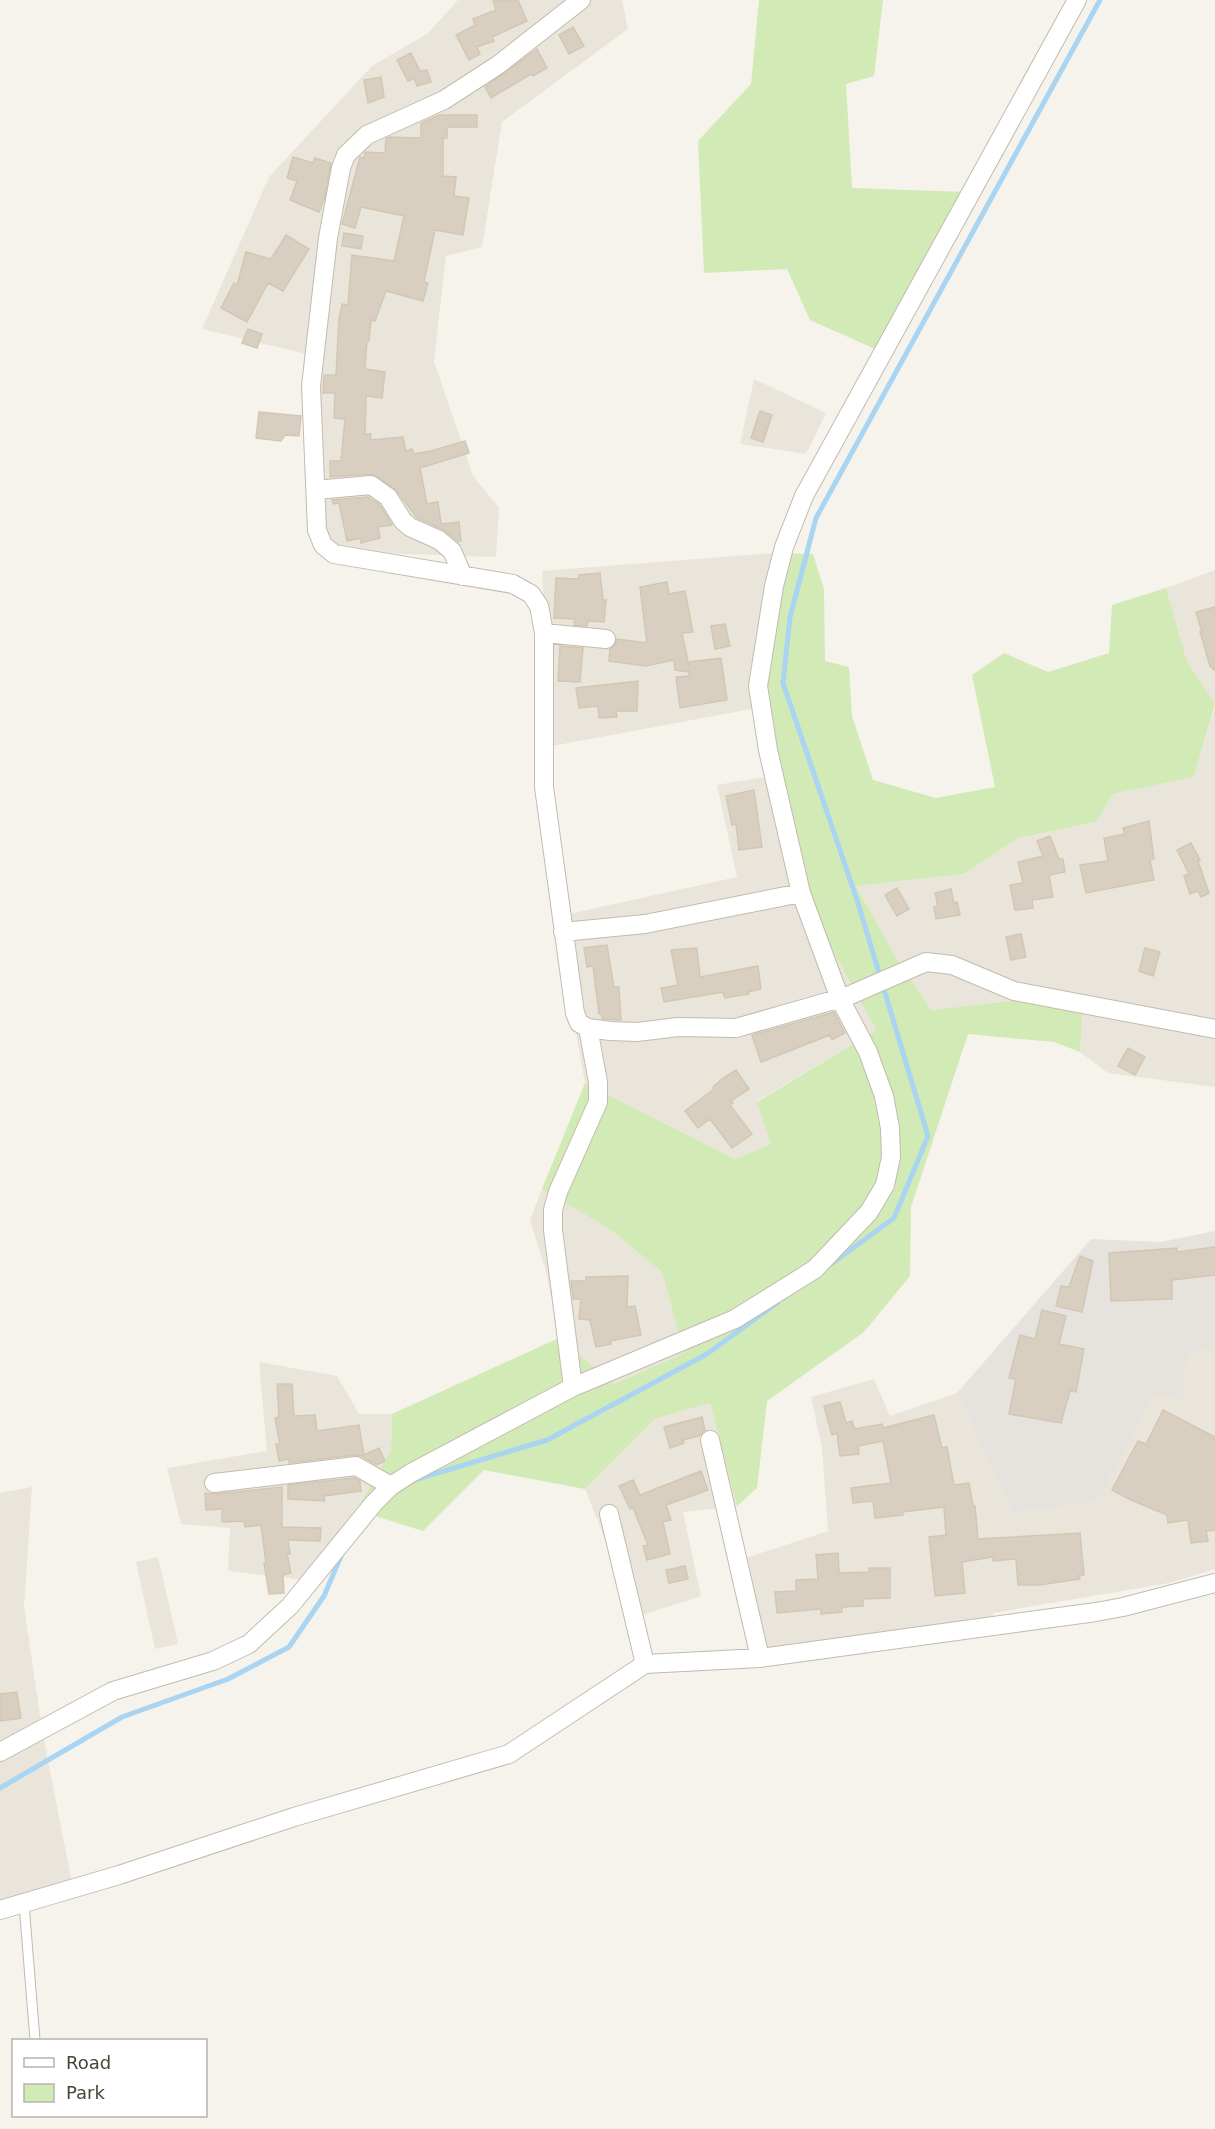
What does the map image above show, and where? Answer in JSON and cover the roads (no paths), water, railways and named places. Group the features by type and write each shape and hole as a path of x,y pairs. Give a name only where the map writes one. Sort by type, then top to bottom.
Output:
{"street":[{"path":"581,0 498,65 444,100 367,135 346,155 341,168 328,238 311,386 318,530 323,545 334,554 513,584 531,594 539,606 544,633 544,787 575,1014 579,1023 588,1028 637,1032 678,1027 736,1028 844,998 926,962 952,965 1014,991 1215,1029"},
{"path":"0,1752 113,1691 213,1660 249,1644 290,1606 374,1503 391,1486 411,1473 573,1387 735,1319 815,1269 869,1212 885,1185 891,1157 890,1128 884,1096 868,1052 801,893 768,750 758,686 774,586 784,548 804,496 1077,0"},
{"path":"316,490 371,485 388,498 403,521 410,527 439,540 452,551 463,576"},
{"path":"544,633 606,639"},
{"path":"563,932 645,924 801,893"},
{"path":"573,1387 553,1230 553,1210 558,1192 598,1102 598,1082 588,1028"},
{"path":"710,1440 760,1658"},
{"path":"214,1483 356,1466 391,1486"},
{"path":"609,1514 645,1664"},
{"path":"0,1910 294,1817 509,1754 645,1664 760,1658 1096,1612 1215,1582"}],"lane":[{"path":"24,1904 35,2039"}],"waterway":[{"path":"831,1264 894,1218 928,1136 858,903 783,683 790,617 816,518 1100,0"},
{"path":"414,1480 547,1440 707,1354 777,1303"},
{"path":"0,1788 122,1717 228,1679 289,1647 324,1596 341,1556"}]}
